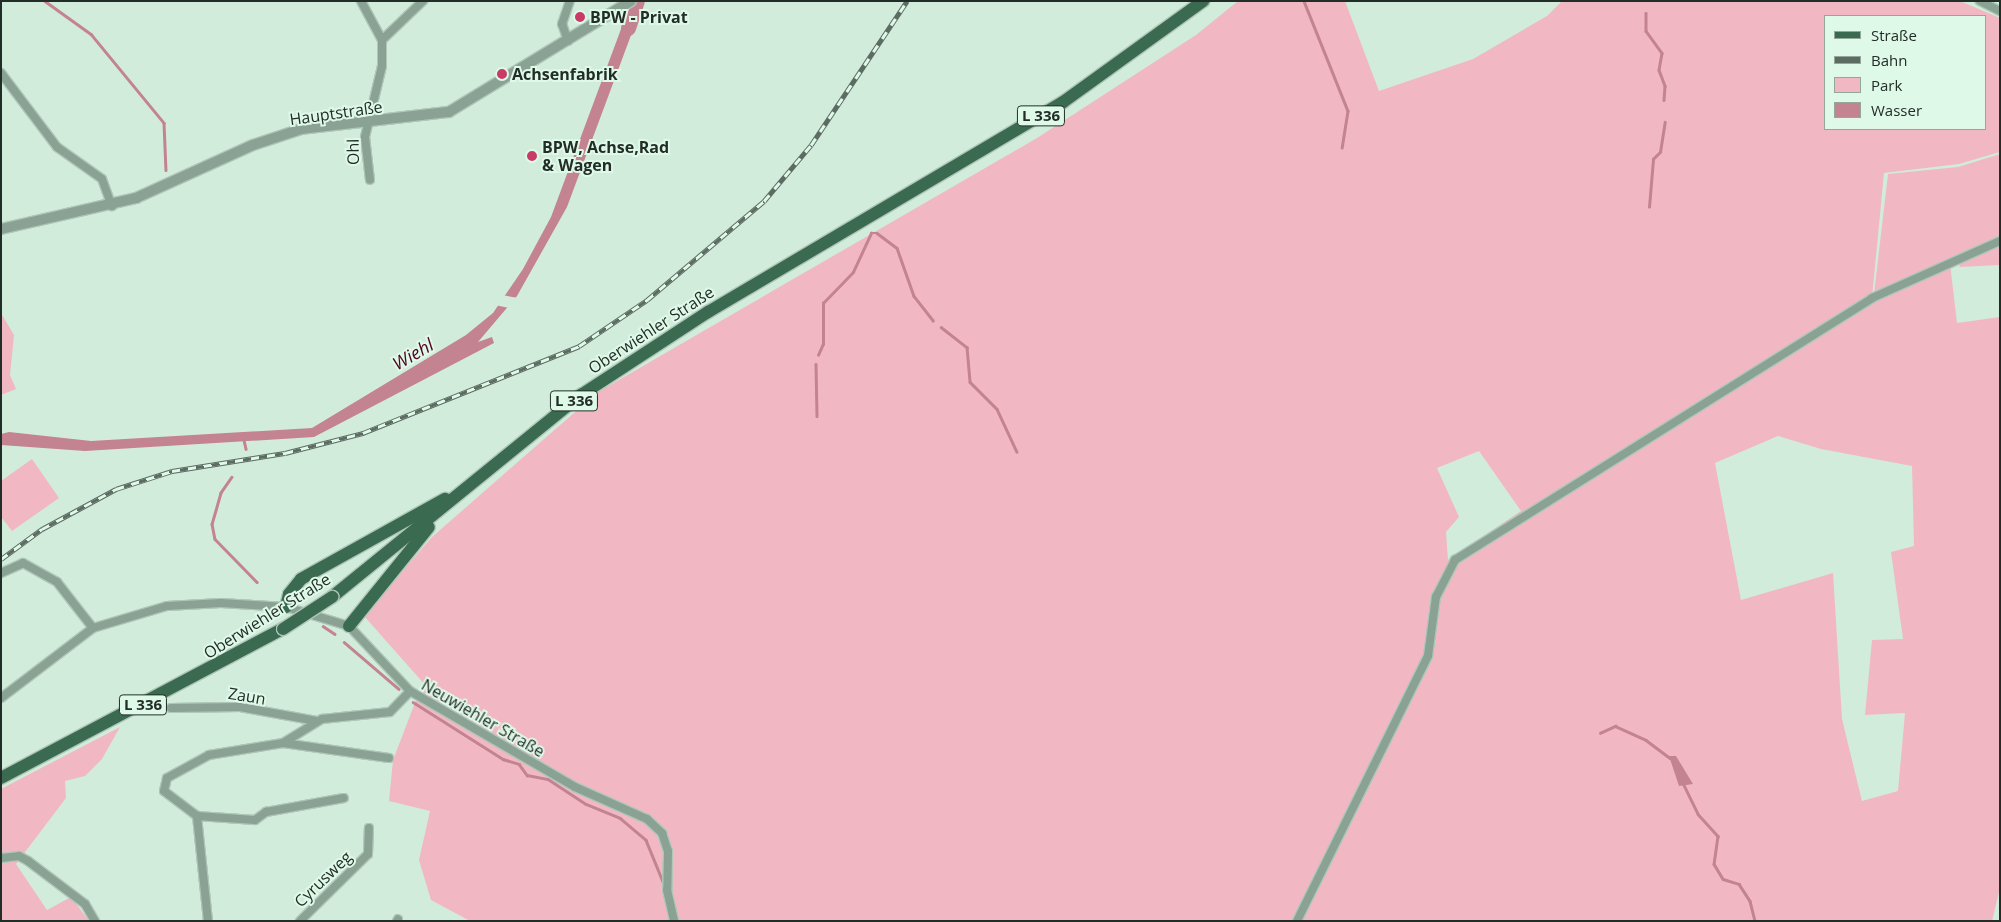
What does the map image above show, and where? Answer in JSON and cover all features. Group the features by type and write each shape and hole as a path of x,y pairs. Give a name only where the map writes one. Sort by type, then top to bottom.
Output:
{"main road":[{"name":"Oberwiehler Straße","path":"1,778 283,629 332,597 581,395 869,216 1063,102 1203,1"},
{"name":"L 336","path":"286,606 289,594 302,579 428,510 495,466"},
{"name":"L 336","path":"349,626 440,511"}],"street":[{"path":"361,1 382,40 423,1"},
{"path":"568,41 562,24 570,1"},
{"name":"Hauptstraße","path":"1,229 112,206 253,145 301,129 369,123 448,112 568,41 631,1"},
{"path":"1980,1 2000,11"},
{"name":"Ohl","path":"370,180 365,137 382,66 382,40"},
{"path":"1,73 57,147 102,179 112,206"},
{"path":"1297,921 1428,656 1436,596 1454,560 1872,298 2000,241"},
{"path":"1,573 23,563 56,582 93,628"},
{"name":"Neuwiehler Straße","path":"1,698 93,628 167,606 221,603 286,606 349,626 410,691 575,787 647,819 662,833 668,851 667,890 674,921"},
{"name":"Zaun","path":"283,743 317,721 330,716 380,716 398,706 410,691"},
{"name":"Zaun","path":"171,708 240,707 317,721"},
{"name":"Zaun","path":"197,816 164,791 167,778 193,761 283,743 390,758"},
{"path":"208,921 197,816 255,820 266,812 344,798"},
{"name":"Cyrusweg","path":"300,921 368,854 369,828"},
{"path":"1,858 19,856 28,861 85,904 95,921"}],"green space":[{"path":"1238,1 1345,1 1379,91 1473,59 1547,16 1562,1 1960,1 2000,18 2000,152 1959,164 1884,173 1872,298 1950,263 1957,323 2000,317 2000,888 1992,921 470,921 431,900 419,860 430,811 389,801 393,760 416,700 426,686 364,616 432,537 598,392 1037,138 1196,35","holes":["1778,436 1821,449 1912,466 1914,546 1891,552 1903,639 1872,640 1865,715 1905,713 1898,791 1862,801 1842,719 1833,573 1741,600 1715,463","1479,451 1521,511 1448,560 1446,532 1459,517 1437,468"]},
{"path":"2000,154 2000,239 1874,294 1888,174 1958,167"},
{"path":"2000,245 2000,265 1959,267 1962,261"},
{"path":"1,313 14,335 10,375 16,389 1,395"},
{"path":"32,459 59,498 12,531 1,517 1,481"},
{"path":"120,727 102,759 85,776 65,781 66,798 16,864 47,910 71,897 89,921 1,921 1,789"}],"water":[{"path":"643,3 567,207 517,296 478,342 492,337 494,343 314,437 85,451 1,445 1,434 9,432 91,441 312,428 466,335 493,313 523,269 551,217 627,13"},
{"path":"1669,756 1676,756 1693,784 1679,786"}],"pier":[{"path":"502,295 518,298 509,308 495,305"}],"waterway":[{"path":"45,1 91,34 164,123 166,170"},
{"name":"Wiehl","path":"628,28 637,1"},
{"path":"1304,1 1348,111 1342,148"},
{"path":"1646,13 1646,31 1662,53 1659,70 1665,86 1664,100"},
{"path":"1649,207 1653,159 1660,152 1665,122"},
{"path":"818,355 823,344 823,303 853,272 871,233 877,233 897,248 914,296 933,320"},
{"path":"941,327 967,347 970,382 997,409 1017,452"},
{"path":"816,364 817,416"},
{"path":"244,440 246,449"},
{"path":"232,477 221,493 212,524 215,539 257,582"},
{"path":"323,626 335,634"},
{"path":"344,642 399,689"},
{"path":"413,702 503,759 519,764 527,775 548,779 586,804 620,818 646,840 664,884"},
{"path":"1600,733 1615,726 1646,740 1670,758"},
{"path":"1683,783 1698,814 1718,836 1714,864 1723,879 1739,884 1750,901 1755,921"}],"railway":[{"path":"1,559 42,529 116,489 172,471 285,453 363,433 579,346 647,300 764,201 811,145 907,1"}],"place":[{"name":"BPW - Privat","path":"580,17"},
{"name":"Achsenfabrik","path":"502,74"},
{"name":"BPW, Achse,Rad & Wagen","path":"532,156"}]}
